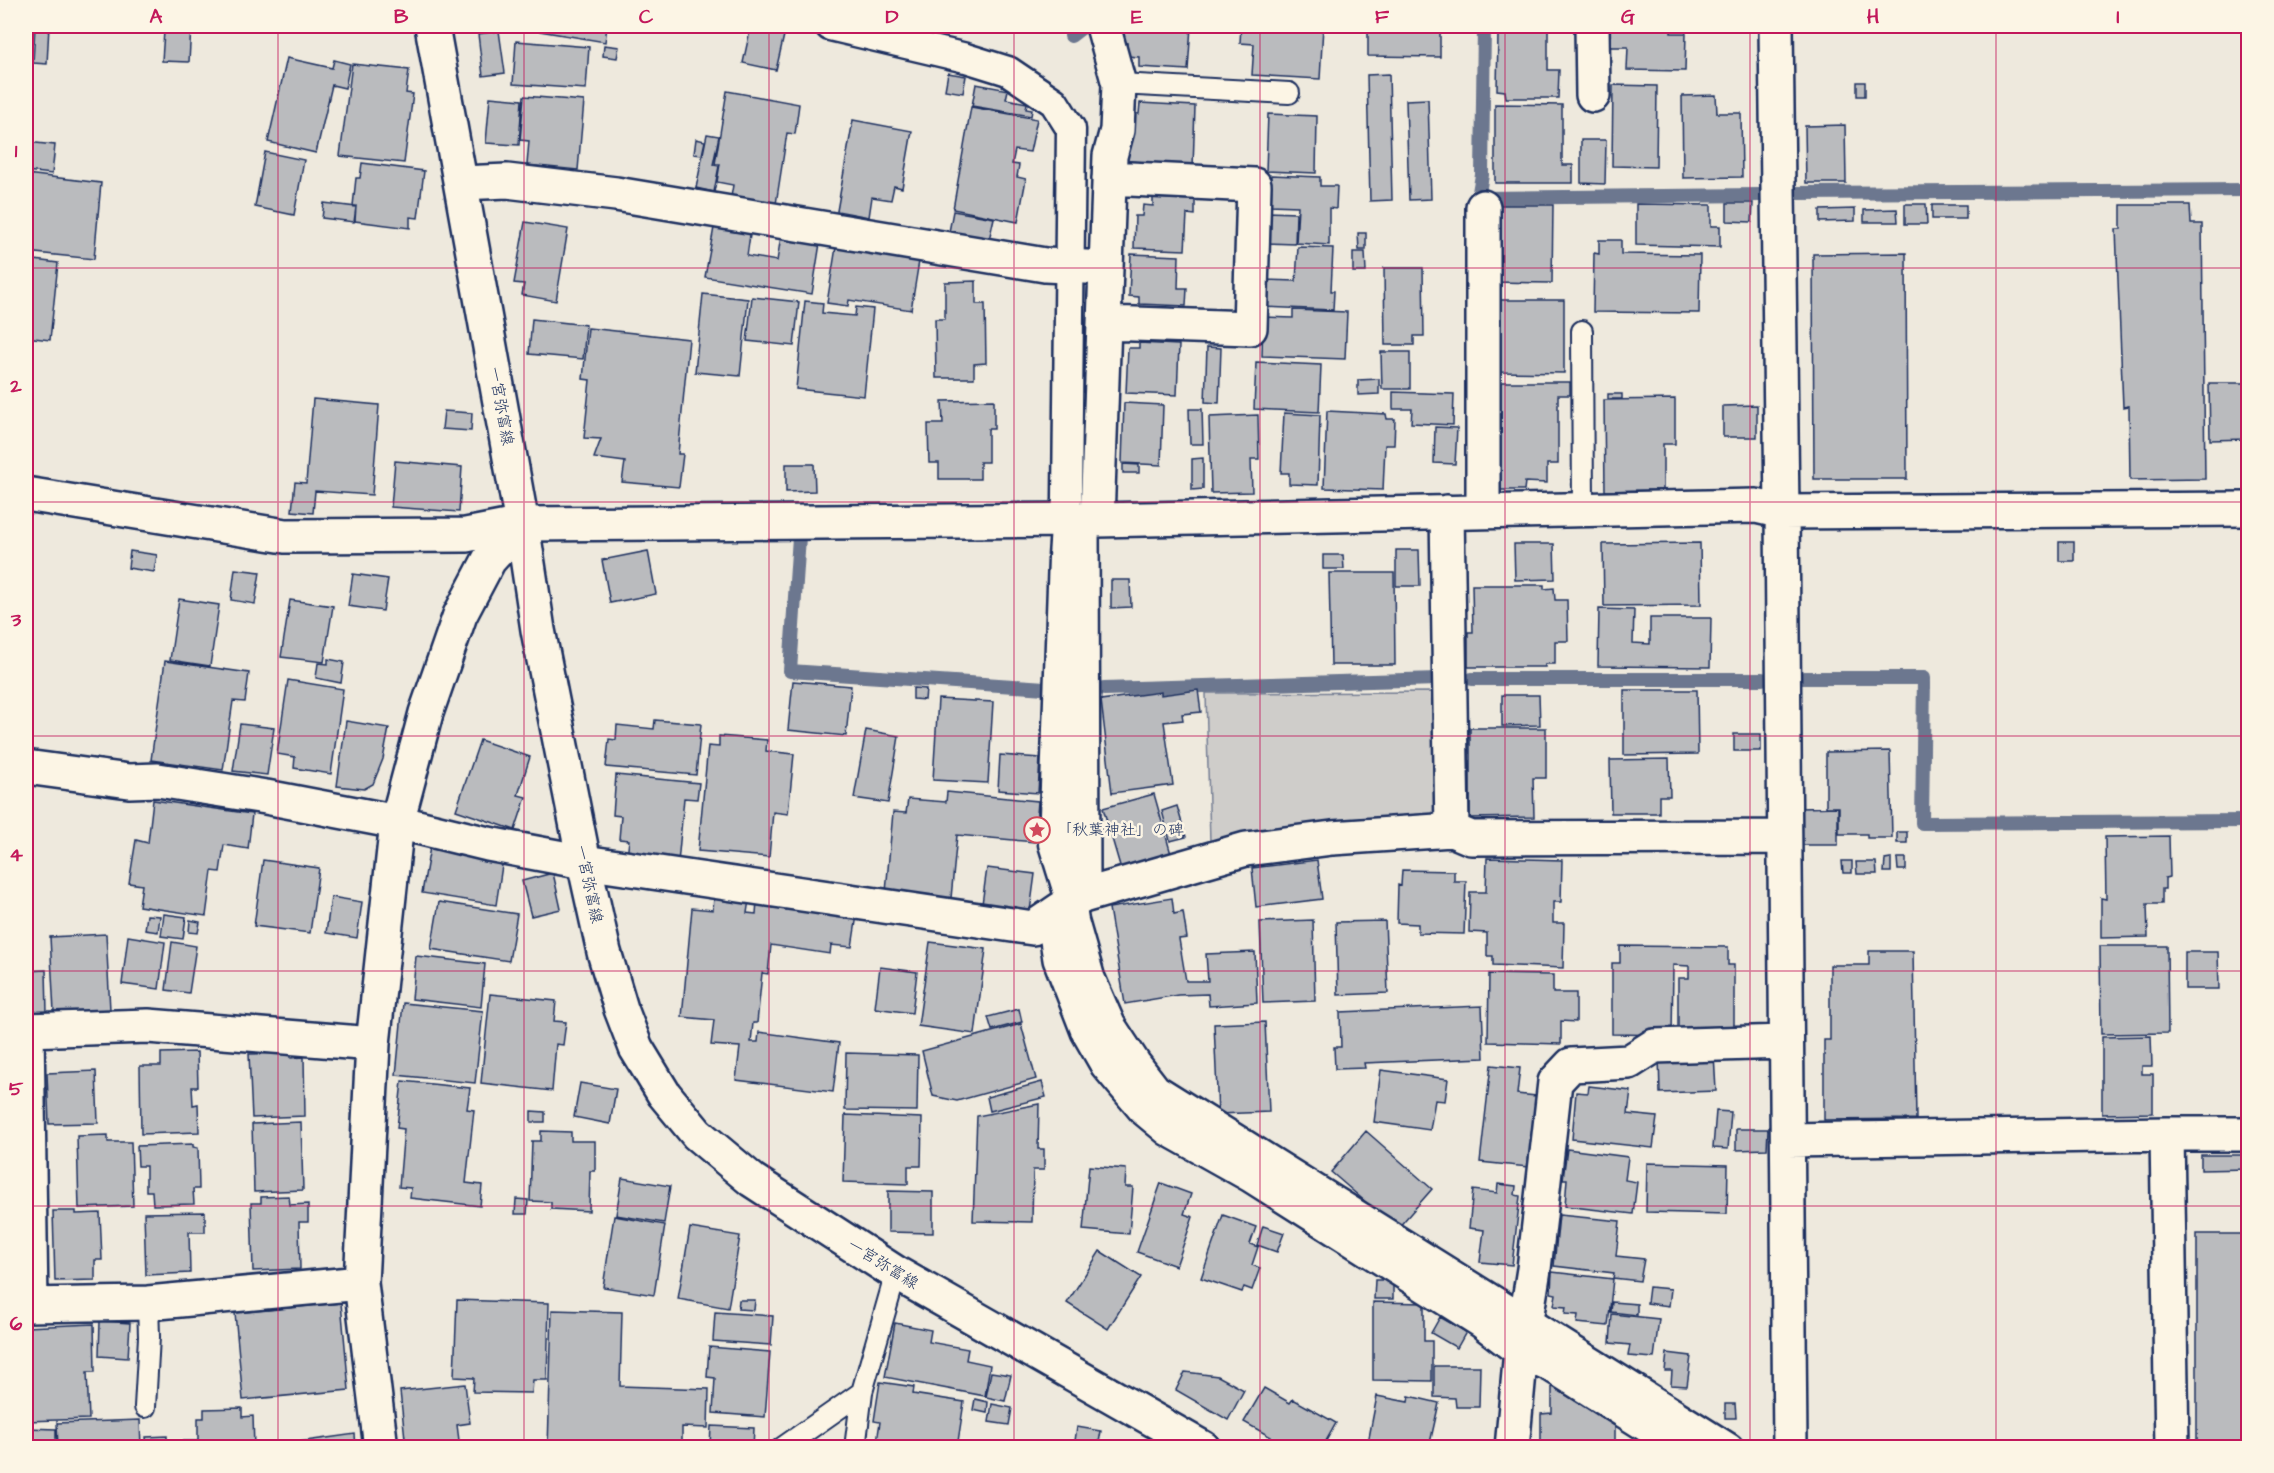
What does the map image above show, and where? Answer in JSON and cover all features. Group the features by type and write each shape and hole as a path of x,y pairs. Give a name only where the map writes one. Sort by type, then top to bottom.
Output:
{"street":[{"name":"一宮弥富線","path":"432,26 522,524 538,630 584,862 604,952 621,1009 636,1048 664,1094 697,1134 752,1180 896,1273 1187,1443"},
{"path":"830,26 1008,70 1054,102 1071,129 1070,266 1082,520 1069,905 1060,959 1088,1031 1107,1064 1145,1109 1169,1129 1251,1175 1482,1321 1523,1335 1729,1448"},
{"path":"1082,520 1106,323 1110,156 1117,130 1119,84 1102,26"},
{"path":"1592,26 1593,95"},
{"path":"1776,26 1790,1448"},
{"path":"1106,323 1250,328 1254,197 1254,185 1109,178"},
{"path":"460,183 507,181 616,194 1045,265 1106,268"},
{"path":"1483,207 1483,511"},
{"path":"26,494 285,536 465,536 522,524 1082,520 1756,506 1782,512 2248,509"},
{"path":"1447,512 1452,830"},
{"path":"381,1448 361,1283 373,1044 397,822 426,713 460,615 489,561 522,524"},
{"path":"26,767 129,781 158,780 266,797 584,862 1033,928 1069,905 1246,849 1332,838 1452,830 1471,838 1784,837"},
{"path":"361,1283 148,1302 28,1305 26,1030 148,1026 373,1044"},
{"path":"1512,1448 1523,1335 1540,1217 1555,1082 1571,1065 1629,1062 1654,1046 1785,1042"},
{"path":"2166,1134 2172,1448"},
{"path":"1788,1140 2248,1134"},
{"path":"1523,1335 1552,1365 1684,1448"}],"lane":[{"path":"1119,84 1289,93"},
{"path":"1582,331 1583,509"},
{"path":"855,1448 862,1392 896,1273"},
{"path":"145,1407 149,1337 148,1302"},
{"path":"782,1448 862,1392"}],"shaded area":[{"path":"1439,692 1438,808 1427,820 1310,823 1210,842 1206,693"}],"building":[{"path":"35,26 49,26 47,64 33,63"},
{"path":"63,26 191,26 189,62 162,61 164,31"},
{"path":"516,26 607,26 605,42"},
{"path":"751,26 785,31 776,70 743,63"},
{"path":"1124,26 1191,26 1188,70 1139,67 1139,57 1126,56 1127,43 1123,43"},
{"path":"1241,26 1323,26 1320,79 1252,75 1254,44 1240,43"},
{"path":"1368,26 1440,26 1440,57 1368,56"},
{"path":"1506,26 1548,26 1548,70 1559,70 1558,98 1506,98 1505,91 1497,90 1498,34 1506,35"},
{"path":"1610,26 1671,26 1671,33 1686,33 1685,71 1627,70 1628,47 1610,47"},
{"path":"499,31 505,73 483,76 478,34"},
{"path":"516,41 589,47 586,89 513,84"},
{"path":"604,45 619,47 617,58 603,56"},
{"path":"287,58 332,68 334,60 350,64 345,88 332,85 316,153 268,142"},
{"path":"352,64 409,70 406,93 413,94 404,163 340,156"},
{"path":"948,73 966,76 963,93 945,90"},
{"path":"1389,74 1392,200 1370,201 1367,75"},
{"path":"1857,82 1865,82 1865,96 1857,96"},
{"path":"976,84 1008,90 1006,99 1027,103 1026,109 1032,110 1031,116 972,106"},
{"path":"1613,85 1657,86 1656,167 1612,166"},
{"path":"727,91 799,104 795,134 787,133 776,204 731,197 733,185 717,182 720,164 715,164"},
{"path":"1716,95 1717,113 1741,113 1742,177 1683,178 1682,96"},
{"path":"524,96 584,101 578,170 527,165 529,141 520,140"},
{"path":"490,97 522,100 519,145 486,143"},
{"path":"1428,99 1431,199 1409,200 1406,100"},
{"path":"1140,103 1195,106 1193,168 1125,165 1127,113 1139,114"},
{"path":"1495,104 1562,105 1562,165 1573,165 1573,183 1495,183"},
{"path":"971,107 1037,119 1030,152 1015,150 1012,164 1019,165 1017,177 1026,179 1018,222 953,209"},
{"path":"1268,114 1317,116 1316,173 1266,171"},
{"path":"853,120 912,131 902,188 894,186 891,200 872,197 869,217 837,211"},
{"path":"1845,125 1846,183 1806,183 1805,126"},
{"path":"707,134 719,136 713,165 719,166 714,192 696,188"},
{"path":"696,139 705,141 702,155 694,154"},
{"path":"1581,140 1606,140 1605,184 1581,183"},
{"path":"26,142 55,145 52,174 26,171"},
{"path":"265,152 304,160 294,215 255,207"},
{"path":"362,163 424,171 418,218 410,217 410,228 355,221 356,206 353,206 356,178 360,178"},
{"path":"26,174 101,183 94,259 26,252"},
{"path":"1271,175 1320,177 1320,186 1337,186 1336,209 1329,208 1329,245 1296,243 1298,206 1270,205"},
{"path":"1153,198 1195,200 1195,215 1187,214 1185,250 1134,248 1135,216 1142,216 1143,205 1153,206"},
{"path":"324,203 356,207 354,222 322,218"},
{"path":"1727,203 1753,203 1752,222 1727,221"},
{"path":"1636,204 1711,205 1711,226 1720,226 1720,247 1636,245"},
{"path":"1905,204 1926,204 1927,224 1905,224"},
{"path":"1494,205 1553,205 1552,283 1493,282"},
{"path":"1932,205 1966,205 1966,219 1932,219"},
{"path":"2121,205 2190,205 2191,224 2202,224 2205,479 2130,480 2129,406 2123,407 2116,229 2121,229"},
{"path":"1855,209 1855,221 1820,222 1820,210"},
{"path":"1897,209 1898,222 1864,222 1864,210"},
{"path":"953,211 994,218 989,240 949,232"},
{"path":"1267,212 1296,213 1295,244 1266,243"},
{"path":"525,222 568,229 556,301 522,295 524,284 514,283"},
{"path":"715,222 751,228 747,256 777,261 781,236 820,243 812,294 705,277"},
{"path":"1358,233 1366,233 1366,250 1359,250"},
{"path":"1599,240 1621,240 1621,254 1700,255 1699,313 1593,312 1594,253 1599,254"},
{"path":"837,241 920,255 911,310 849,300 848,306 827,303"},
{"path":"1298,247 1333,248 1331,291 1334,291 1333,310 1263,307 1265,280 1296,281"},
{"path":"1353,252 1365,252 1366,272 1353,272"},
{"path":"1906,253 1907,479 1814,479 1813,254"},
{"path":"1131,254 1179,256 1178,288 1187,288 1186,306 1139,304 1139,297 1129,296"},
{"path":"26,259 58,263 50,340 26,337"},
{"path":"1384,268 1423,268 1424,336 1414,336 1414,345 1385,345"},
{"path":"976,281 976,304 985,304 986,363 974,364 974,378 936,378 935,319 945,319 945,282"},
{"path":"703,294 748,299 740,376 695,372"},
{"path":"752,297 799,302 794,346 747,341"},
{"path":"1499,300 1564,300 1564,373 1498,372"},
{"path":"805,301 823,303 822,313 855,316 856,307 873,309 864,396 796,389"},
{"path":"1293,310 1347,312 1345,359 1262,356 1263,317 1293,318"},
{"path":"532,319 586,325 583,359 529,354"},
{"path":"588,328 689,339 678,454 683,454 679,487 622,482 625,462 594,458 601,439 584,438 590,380 583,379"},
{"path":"1139,343 1179,345 1177,395 1126,393 1128,348 1139,348"},
{"path":"1207,347 1221,348 1219,403 1205,402"},
{"path":"1381,352 1410,352 1410,389 1382,389"},
{"path":"1256,362 1321,365 1319,412 1254,409"},
{"path":"1379,379 1379,394 1358,395 1358,380"},
{"path":"1495,382 1570,382 1570,395 1558,395 1558,464 1547,464 1547,483 1525,482 1524,490 1494,490"},
{"path":"2209,383 2248,383 2248,439 2210,440"},
{"path":"1393,392 1454,394 1453,425 1411,423 1412,409 1393,409"},
{"path":"1608,394 1622,394 1622,399 1608,399"},
{"path":"313,399 379,405 372,495 315,491 313,513 292,511 295,482 306,483"},
{"path":"1675,399 1675,444 1663,444 1663,490 1605,491 1604,400"},
{"path":"994,400 994,429 988,429 988,462 980,462 980,479 939,479 939,463 929,463 928,424 943,424 942,401"},
{"path":"1124,403 1163,405 1161,465 1122,463"},
{"path":"1757,405 1757,437 1723,437 1723,406"},
{"path":"1189,409 1202,409 1203,444 1190,444"},
{"path":"444,411 472,413 471,431 442,429"},
{"path":"1327,411 1386,414 1387,419 1395,419 1394,445 1385,445 1383,490 1324,488"},
{"path":"1284,413 1320,415 1318,485 1289,484 1289,473 1281,473"},
{"path":"1258,415 1259,459 1251,459 1252,492 1211,493 1209,417"},
{"path":"1435,427 1457,428 1455,464 1434,463"},
{"path":"1203,458 1203,489 1192,490 1192,459"},
{"path":"395,461 462,467 459,512 391,507"},
{"path":"786,464 814,464 815,491 786,492"},
{"path":"1123,464 1139,465 1139,473 1123,473"},
{"path":"2059,542 2074,542 2074,561 2059,561"},
{"path":"1700,543 1701,605 1604,606 1603,544"},
{"path":"1514,544 1554,544 1555,579 1515,580"},
{"path":"1396,550 1419,550 1420,586 1396,586"},
{"path":"130,551 157,555 154,572 128,568"},
{"path":"648,551 656,594 610,603 602,560"},
{"path":"1323,555 1343,555 1344,569 1323,569"},
{"path":"235,569 260,572 255,604 231,600"},
{"path":"1329,573 1394,573 1395,665 1331,665"},
{"path":"353,574 388,579 383,611 348,606"},
{"path":"1111,580 1130,580 1131,607 1111,608"},
{"path":"1472,585 1544,585 1544,589 1554,588 1555,600 1567,600 1568,641 1555,641 1555,664 1545,664 1545,667 1468,667 1468,632 1473,632"},
{"path":"179,599 219,605 210,666 170,660"},
{"path":"290,600 333,606 324,662 281,657"},
{"path":"1599,609 1634,610 1633,643 1650,644 1650,618 1711,618 1710,667 1598,666"},
{"path":"328,659 344,662 341,683 316,678 318,663 328,664"},
{"path":"165,661 249,673 245,702 233,701 223,770 151,760"},
{"path":"288,680 343,689 331,774 294,768 295,757 277,754"},
{"path":"793,681 851,686 846,736 788,730"},
{"path":"913,688 926,689 925,700 913,699"},
{"path":"1198,690 1201,712 1182,714 1183,720 1164,722 1173,785 1112,793 1101,700 1161,692 1161,695"},
{"path":"1624,690 1697,690 1698,754 1624,755"},
{"path":"1502,695 1539,695 1540,725 1502,726"},
{"path":"938,699 993,702 988,783 933,780"},
{"path":"655,720 701,724 696,775 606,767 609,739 616,740 617,725 654,729"},
{"path":"346,721 389,728 383,759 373,784 364,789 337,786"},
{"path":"240,724 274,728 267,775 233,771"},
{"path":"1470,728 1546,728 1546,778 1533,778 1534,817 1470,818"},
{"path":"866,730 899,736 888,803 854,798"},
{"path":"1734,734 1761,734 1761,751 1734,751"},
{"path":"719,736 767,740 766,751 794,754 788,814 773,812 769,857 698,851 708,746 719,747"},
{"path":"480,740 530,757 518,795 526,797 515,830 456,810"},
{"path":"1890,751 1892,838 1867,838 1867,834 1839,834 1839,807 1826,807 1826,752"},
{"path":"1000,755 1040,758 1038,793 998,790"},
{"path":"1669,759 1670,796 1659,796 1659,813 1611,813 1610,760"},
{"path":"616,775 699,783 697,799 684,798 678,863 627,858 629,840 619,839 621,816 613,815"},
{"path":"947,792 1038,801 1035,842 957,835 951,898 886,892 893,812 906,813 908,799 946,802"},
{"path":"1154,794 1171,854 1121,869 1103,808"},
{"path":"153,800 252,814 248,849 224,845 220,872 212,871 206,916 139,906 142,885 129,883 136,840 148,843"},
{"path":"1177,806 1186,837 1170,841 1162,811"},
{"path":"1838,807 1838,845 1801,845 1801,808"},
{"path":"1897,832 1907,832 1907,843 1897,843"},
{"path":"2169,836 2170,877 2165,878 2162,904 2147,904 2148,937 2101,938 2101,898 2106,899 2105,837"},
{"path":"430,847 503,859 496,905 422,893"},
{"path":"1487,858 1562,860 1561,902 1553,902 1553,923 1564,923 1563,968 1493,965 1493,956 1487,956 1487,933 1469,932 1470,892 1486,892"},
{"path":"1897,858 1906,858 1906,870 1898,870"},
{"path":"1891,859 1891,872 1884,872 1885,860"},
{"path":"263,860 319,868 310,933 254,926"},
{"path":"1317,860 1322,899 1256,907 1252,868"},
{"path":"1842,861 1852,861 1852,873 1843,873"},
{"path":"1856,862 1876,862 1877,874 1857,874"},
{"path":"987,868 1035,874 1030,911 982,904"},
{"path":"1402,870 1454,871 1454,881 1466,881 1464,934 1418,933 1418,924 1397,923 1398,885 1401,886"},
{"path":"553,873 561,909 531,916 522,881"},
{"path":"331,897 362,902 357,938 326,933"},
{"path":"714,897 749,900 747,913 756,914 757,901 857,915 852,947 831,945 830,954 771,945 768,974 762,973 757,1023 753,1023 751,1042 758,1042 759,1032 839,1043 833,1092 736,1080 740,1047 711,1045 714,1020 682,1017 692,908 713,910"},
{"path":"1172,898 1174,914 1183,912 1187,938 1179,939 1186,981 1208,981 1206,954 1255,952 1257,1003 1209,1006 1208,994 1178,995 1125,1004 1109,908"},
{"path":"439,902 517,914 509,961 431,949"},
{"path":"164,914 186,917 183,939 161,936"},
{"path":"147,915 160,916 158,932 145,930"},
{"path":"190,920 200,922 198,933 189,932"},
{"path":"1313,920 1315,1001 1263,1003 1260,922"},
{"path":"1385,921 1388,993 1338,995 1336,922"},
{"path":"106,934 110,1010 54,1012 50,937"},
{"path":"128,936 165,942 159,989 122,984"},
{"path":"172,942 196,946 189,993 166,990"},
{"path":"930,942 986,949 975,1034 918,1026"},
{"path":"1620,946 1728,947 1728,965 1734,965 1734,1036 1678,1036 1678,978 1689,978 1689,966 1673,965 1672,1035 1612,1034 1612,963 1620,963"},
{"path":"2100,946 2167,946 2168,1033 2101,1034"},
{"path":"1869,951 1913,951 1916,1119 1824,1120 1824,1040 1830,1040 1830,965 1869,965"},
{"path":"2185,952 2218,952 2219,989 2185,989"},
{"path":"416,956 485,964 481,1007 412,999"},
{"path":"880,967 917,972 912,1013 875,1008"},
{"path":"46,970 47,1014 26,1015 26,971"},
{"path":"1489,974 1553,975 1553,993 1576,993 1576,1022 1561,1021 1561,1044 1488,1042"},
{"path":"490,994 556,1001 554,1021 566,1022 563,1045 556,1044 552,1091 481,1083"},
{"path":"403,1003 483,1011 475,1083 396,1075"},
{"path":"1482,1006 1484,1058 1364,1063 1365,1068 1335,1069 1334,1047 1341,1047 1340,1012"},
{"path":"1019,1009 1022,1022 992,1030 988,1017"},
{"path":"1265,1022 1269,1112 1218,1114 1214,1024"},
{"path":"1021,1024 1036,1079 957,1101 933,1096 922,1051"},
{"path":"2151,1036 2152,1066 2142,1066 2142,1074 2153,1074 2153,1113 2102,1114 2102,1037"},
{"path":"197,1052 198,1087 192,1087 193,1105 198,1104 199,1132 141,1134 140,1066 161,1066 161,1053"},
{"path":"291,1053 291,1058 304,1057 305,1116 252,1118 249,1054"},
{"path":"846,1053 918,1055 917,1111 845,1110"},
{"path":"1714,1054 1716,1091 1660,1093 1659,1056"},
{"path":"1491,1065 1520,1068 1517,1094 1536,1096 1528,1167 1480,1162"},
{"path":"1381,1070 1448,1079 1445,1101 1435,1100 1430,1130 1374,1122"},
{"path":"96,1071 98,1123 49,1124 47,1073"},
{"path":"402,1081 470,1088 467,1109 474,1110 466,1183 482,1185 480,1206 410,1198 411,1188 399,1187 404,1129 397,1128"},
{"path":"1042,1082 1046,1097 990,1111 987,1097"},
{"path":"580,1083 616,1089 610,1124 574,1117"},
{"path":"1589,1086 1631,1091 1628,1114 1657,1117 1653,1148 1572,1139 1576,1092 1588,1093"},
{"path":"1039,1104 1038,1149 1044,1149 1044,1170 1033,1170 1032,1222 973,1221 977,1116"},
{"path":"531,1111 545,1112 545,1122 531,1122"},
{"path":"1716,1111 1731,1112 1728,1149 1713,1148"},
{"path":"845,1115 922,1118 921,1166 908,1166 908,1184 843,1182"},
{"path":"301,1122 303,1190 254,1192 252,1124"},
{"path":"1736,1129 1768,1129 1767,1149 1736,1150"},
{"path":"541,1131 571,1132 571,1141 595,1141 595,1171 590,1171 589,1211 551,1209 551,1202 530,1201 532,1141 541,1141"},
{"path":"1366,1131 1432,1189 1397,1229 1331,1172"},
{"path":"108,1135 108,1142 131,1142 133,1206 79,1208 77,1136"},
{"path":"193,1144 193,1147 198,1148 199,1189 193,1189 194,1204 153,1205 152,1191 146,1191 146,1166 138,1166 137,1146"},
{"path":"1567,1149 1628,1157 1625,1180 1637,1182 1633,1214 1565,1206 1567,1179 1563,1179"},
{"path":"2201,1155 2248,1155 2248,1169 2201,1170"},
{"path":"1647,1163 1728,1165 1727,1214 1646,1212"},
{"path":"1089,1166 1126,1169 1125,1187 1133,1187 1129,1234 1083,1230"},
{"path":"622,1178 670,1186 664,1223 616,1215"},
{"path":"1161,1183 1191,1194 1184,1214 1193,1217 1176,1266 1137,1252"},
{"path":"1498,1184 1516,1186 1515,1195 1520,1196 1512,1265 1480,1262 1484,1230 1469,1228 1473,1190 1497,1193"},
{"path":"888,1191 933,1192 933,1233 888,1232"},
{"path":"289,1196 290,1205 308,1204 308,1222 299,1222 300,1269 253,1271 251,1203 261,1203 261,1197"},
{"path":"516,1199 528,1200 527,1214 515,1214"},
{"path":"53,1211 76,1211 76,1214 100,1213 102,1260 95,1260 95,1280 55,1281"},
{"path":"205,1212 205,1232 189,1232 190,1273 146,1275 144,1213"},
{"path":"1223,1215 1256,1227 1250,1244 1258,1247 1252,1265 1260,1268 1252,1290 1244,1287 1242,1292 1201,1278"},
{"path":"1559,1215 1620,1221 1616,1256 1644,1259 1640,1281 1613,1278 1614,1273 1554,1266"},
{"path":"614,1216 665,1225 654,1295 603,1287"},
{"path":"2246,1221 2248,1221 2248,1234 2246,1234"},
{"path":"1263,1226 1284,1233 1277,1252 1257,1245"},
{"path":"690,1228 740,1236 728,1308 678,1299"},
{"path":"2197,1234 2248,1234 2248,1448 2197,1448"},
{"path":"1100,1251 1141,1277 1108,1329 1067,1303"},
{"path":"1552,1272 1613,1279 1608,1326 1577,1323 1578,1315 1565,1314 1566,1307 1554,1306 1556,1294 1551,1293"},
{"path":"1375,1280 1393,1280 1393,1299 1374,1299"},
{"path":"1649,1287 1671,1289 1669,1306 1647,1303"},
{"path":"457,1300 549,1303 547,1380 533,1380 532,1393 473,1392 474,1378 454,1377"},
{"path":"739,1300 755,1300 754,1310 738,1309"},
{"path":"1373,1302 1424,1303 1424,1341 1432,1341 1432,1381 1373,1380"},
{"path":"1612,1302 1637,1304 1637,1315 1611,1312"},
{"path":"341,1303 349,1390 243,1400 235,1313"},
{"path":"552,1310 622,1312 620,1386 709,1389 708,1428 682,1427 682,1448 548,1448"},
{"path":"715,1312 773,1316 771,1345 713,1341"},
{"path":"1612,1314 1659,1319 1654,1358 1628,1356 1630,1345 1610,1343"},
{"path":"1440,1317 1466,1332 1457,1348 1431,1333"},
{"path":"100,1321 130,1323 128,1358 99,1356"},
{"path":"895,1323 931,1330 929,1342 968,1349 966,1360 990,1365 985,1396 885,1377"},
{"path":"94,1324 95,1372 87,1372 89,1419 26,1421 26,1327"},
{"path":"709,1347 770,1352 765,1417 713,1413 715,1378 707,1377"},
{"path":"1667,1353 1691,1356 1687,1386 1671,1385 1672,1371 1665,1371"},
{"path":"1434,1366 1480,1366 1479,1407 1456,1407 1455,1398 1434,1397"},
{"path":"991,1372 1011,1375 1005,1401 986,1397"},
{"path":"1185,1372 1218,1376 1244,1390 1228,1420 1176,1390"},
{"path":"880,1382 914,1387 913,1394 964,1402 957,1448 876,1448 880,1422 874,1421"},
{"path":"465,1384 470,1423 457,1425 460,1448 406,1448 400,1391"},
{"path":"1552,1386 1615,1426 1615,1448 1541,1448 1541,1414 1552,1413"},
{"path":"1264,1388 1290,1403 1293,1399 1336,1423 1322,1448 1275,1448 1267,1443 1271,1437 1244,1422"},
{"path":"1377,1396 1408,1402 1409,1396 1439,1403 1430,1443 1425,1442 1424,1448 1367,1448"},
{"path":"975,1399 988,1402 987,1413 973,1410"},
{"path":"992,1404 1012,1408 1009,1425 989,1422"},
{"path":"1725,1404 1735,1404 1736,1418 1725,1418"},
{"path":"242,1408 242,1417 253,1416 254,1448 182,1448 181,1441 198,1441 198,1418 204,1418 204,1409"},
{"path":"140,1420 141,1448 58,1448 57,1423"},
{"path":"711,1426 754,1428 753,1448 710,1446"},
{"path":"1077,1427 1101,1431 1098,1448 1074,1448"},
{"path":"26,1428 56,1429 56,1448 26,1448"},
{"path":"355,1434 356,1448 300,1448 299,1442"},
{"path":"167,1436 167,1448 147,1448 146,1437"}],"waterway":[{"path":"1071,36 1084,26"},
{"path":"1484,26 1482,175 1478,198 1759,195"},
{"path":"1797,193 2248,190"},
{"path":"799,537 790,671 1045,688"},
{"path":"1802,678 1924,678 1922,823 2248,821"},
{"path":"1104,689 1438,679"},
{"path":"1472,679 1762,679"}],"place":[{"name":"「秋葉神社」の碑","path":"1037,830"}]}
